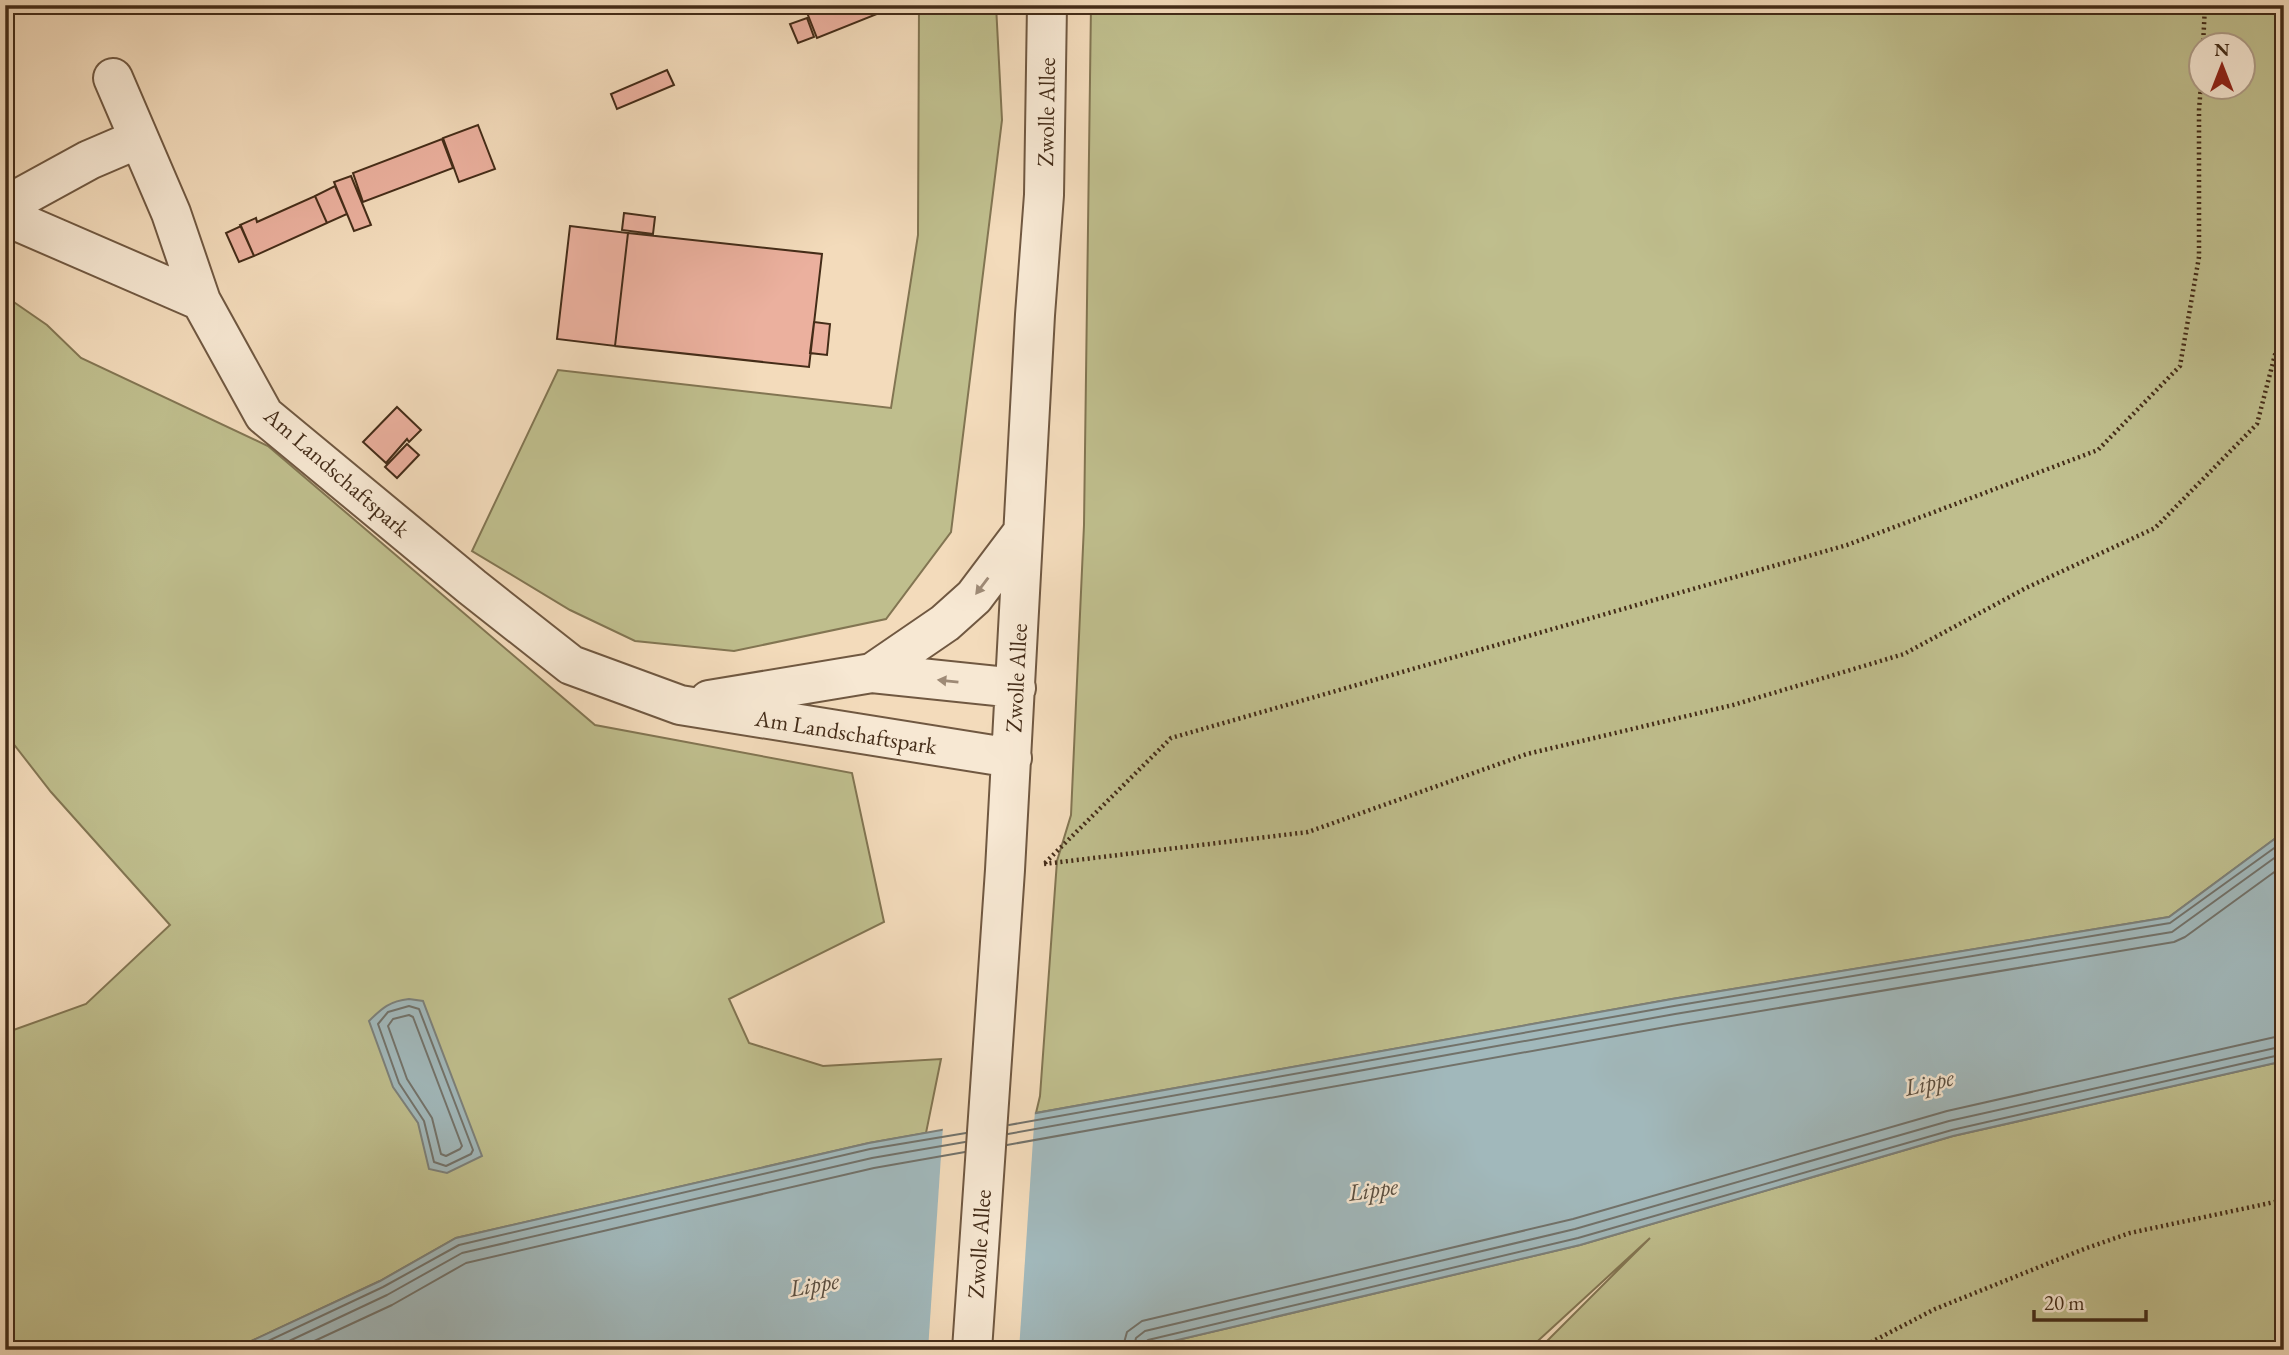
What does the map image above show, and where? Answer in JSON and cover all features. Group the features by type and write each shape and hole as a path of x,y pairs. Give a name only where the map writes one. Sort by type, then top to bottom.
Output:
{"street":[{"name":"Zwolle Allee","path":"972,1350 1012,758 1035,315 1044,195 1047,5"},
{"name":"Am Landschaftspark","path":"113,79 172,214 201,301 264,415 472,587 572,665 680,705 1012,758"},
{"path":"5,206 89,160 138,139"},
{"path":"5,216 201,301"},
{"name":"Am Landschaftspark","path":"872,673 945,623 974,597 1023,532"},
{"name":"Am Landschaftspark","path":"680,705 872,673 1016,688"}],"path":[{"path":"2204,32 2205,5"},
{"path":"1044,864 1171,738 1847,545 2098,450 2180,366 2199,257 2200,102"},
{"path":"1005,870 1308,832 1527,754 1732,705 1904,654 2026,588 2155,528 2257,425 2284,320"},
{"path":"1856,1350 1888,1331 1935,1309 2084,1249 2130,1234 2284,1199"}],"shaded area":[{"path":"919,5 996,5 1002,120 951,532 886,619 734,651 635,641 570,610 472,551 558,370 891,408 918,235"},
{"path":"1091,5 2284,5 2284,832 2169,917 1672,999 1036,1113 1040,1096 1057,861 1071,815 1084,525"},
{"path":"5,296 47,325 81,358 268,446 595,725 852,773 884,922 729,999 749,1043 823,1066 941,1059 926,1133 869,1143 456,1238 380,1281 232,1350 5,1350 5,1033 86,1004 170,925 51,792 5,733"},
{"path":"2284,1061 2284,1350 1538,1350 1650,1238 1528,1350 1135,1350 1580,1245 1953,1136"}],"water":[{"name":"Lippe","path":"2284,832 2284,1061 1953,1136 1580,1245 1135,1350 232,1350 380,1281 456,1238 869,1143 1672,999 2169,917"},
{"path":"409,999 423,1001 482,1156 447,1173 429,1169 418,1123 393,1087 369,1021 387,1006"}],"pier":[{"path":"1035,1110 1019,1350 928,1350 943,1126"}],"building":[{"path":"787,5 805,5 789,12"},
{"path":"817,5 891,5 892,8 817,38 806,10"},
{"path":"807,18 814,37 798,43 790,24"},
{"path":"667,70 674,85 617,109 611,94"},
{"path":"478,125 495,169 459,182 443,138"},
{"path":"442,139 453,168 363,202 353,173"},
{"path":"351,176 371,225 354,231 334,182"},
{"path":"335,186 347,214 327,223 315,196"},
{"path":"315,196 327,223 254,256 240,225 256,218 257,222"},
{"path":"624,213 655,217 653,234 622,230"},
{"path":"241,226 254,256 239,262 226,233"},
{"path":"570,226 628,233 615,346 557,339"},
{"path":"628,233 822,254 809,367 615,346"},
{"path":"814,322 830,324 827,355 810,353"},
{"path":"397,407 421,430 409,442 407,439 386,463 363,442"},
{"path":"407,444 419,455 397,478 385,467"}]}
